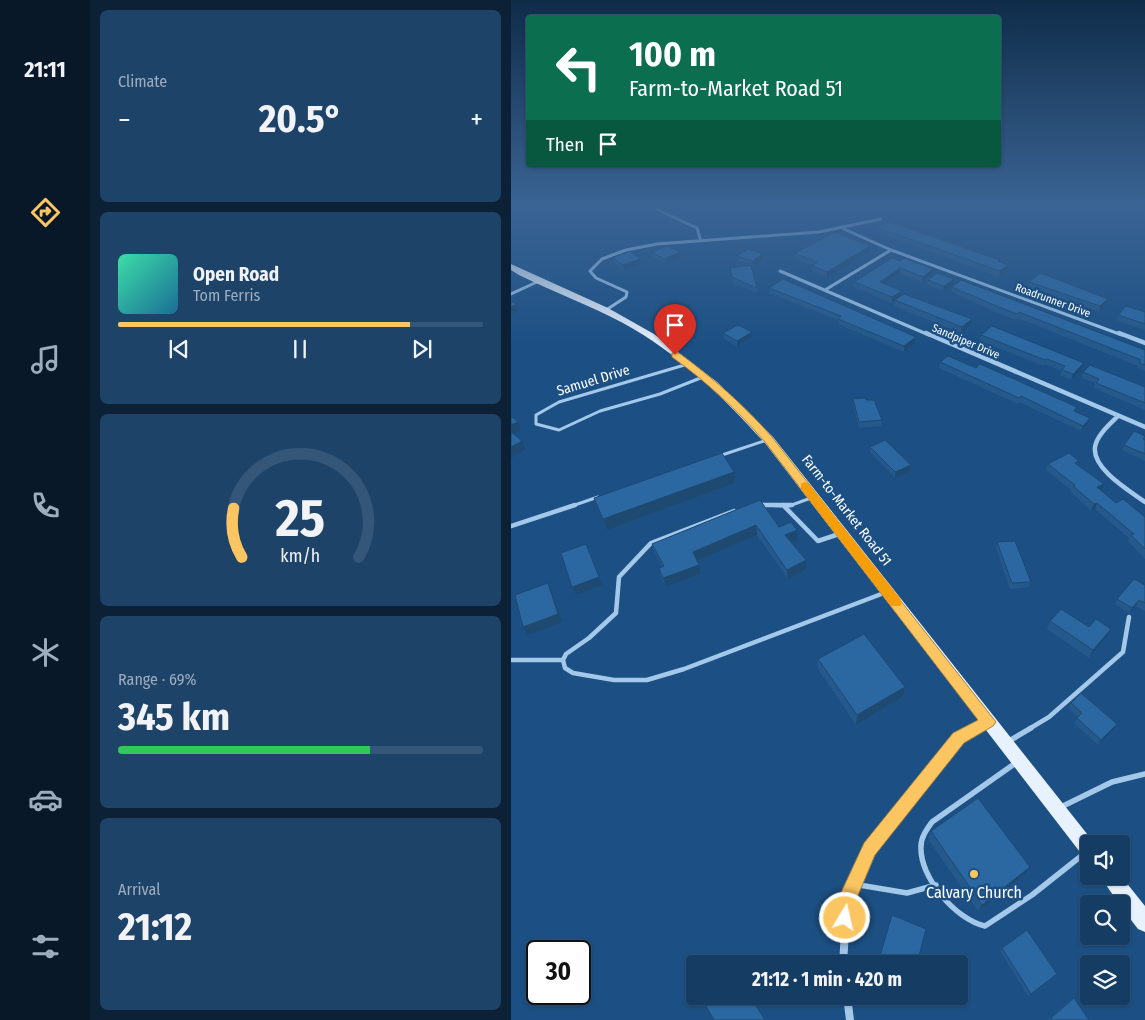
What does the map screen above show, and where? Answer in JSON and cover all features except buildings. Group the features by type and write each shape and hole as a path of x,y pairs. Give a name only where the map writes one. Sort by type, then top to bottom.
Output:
{"main road":[{"name":"Farm-to-Market Road 51","path":"511,267 537,282 606,310 650,336 705,376 745,412 769,440 1080,839"},
{"path":"1116,885 1145,922"}],"street":[{"path":"606,310 622,302 627,292 591,275 592,265 611,256 638,251"},
{"path":"825,290 890,251"},
{"name":"Roadrunner Drive","path":"893,251 1145,343"},
{"name":"Sandpiper Drive","path":"780,271 1145,427"},
{"path":"511,294 537,282"},
{"path":"1118,416 1095,446 1095,457 1102,468 1145,502"},
{"path":"844,955 847,899 869,849 959,738 988,722"},
{"path":"848,1005 850,1020"}],"lane":[{"name":"Samuel Drive","path":"688,364 559,402 536,415 536,424 559,430 600,411 661,394 705,376"},
{"path":"713,458 769,440"},
{"path":"511,526 603,496"},
{"path":"757,506 788,506 813,497"},
{"path":"783,505 818,541 841,533"},
{"path":"741,510 651,543 619,578 616,613 589,638 566,654 563,660 565,668 573,673 614,680 647,680 684,669 887,592"},
{"path":"1005,743 1049,717 1123,652 1129,617"},
{"path":"511,660 563,660"},
{"path":"1019,761 933,822 923,834 921,849 946,900 964,919 977,926 985,926 1032,895 1080,857"},
{"path":"1057,810 1103,784 1129,776 1145,774"},
{"path":"853,884 907,894 937,885"}],"slow traffic":[{"path":"805,486 895,602"}],"place":[{"name":"Calvary Church","path":"974,874"}],"route":[{"path":"675,355 706,377 745,412 769,440 988,722 959,738 869,849 847,899 845,918"}]}
